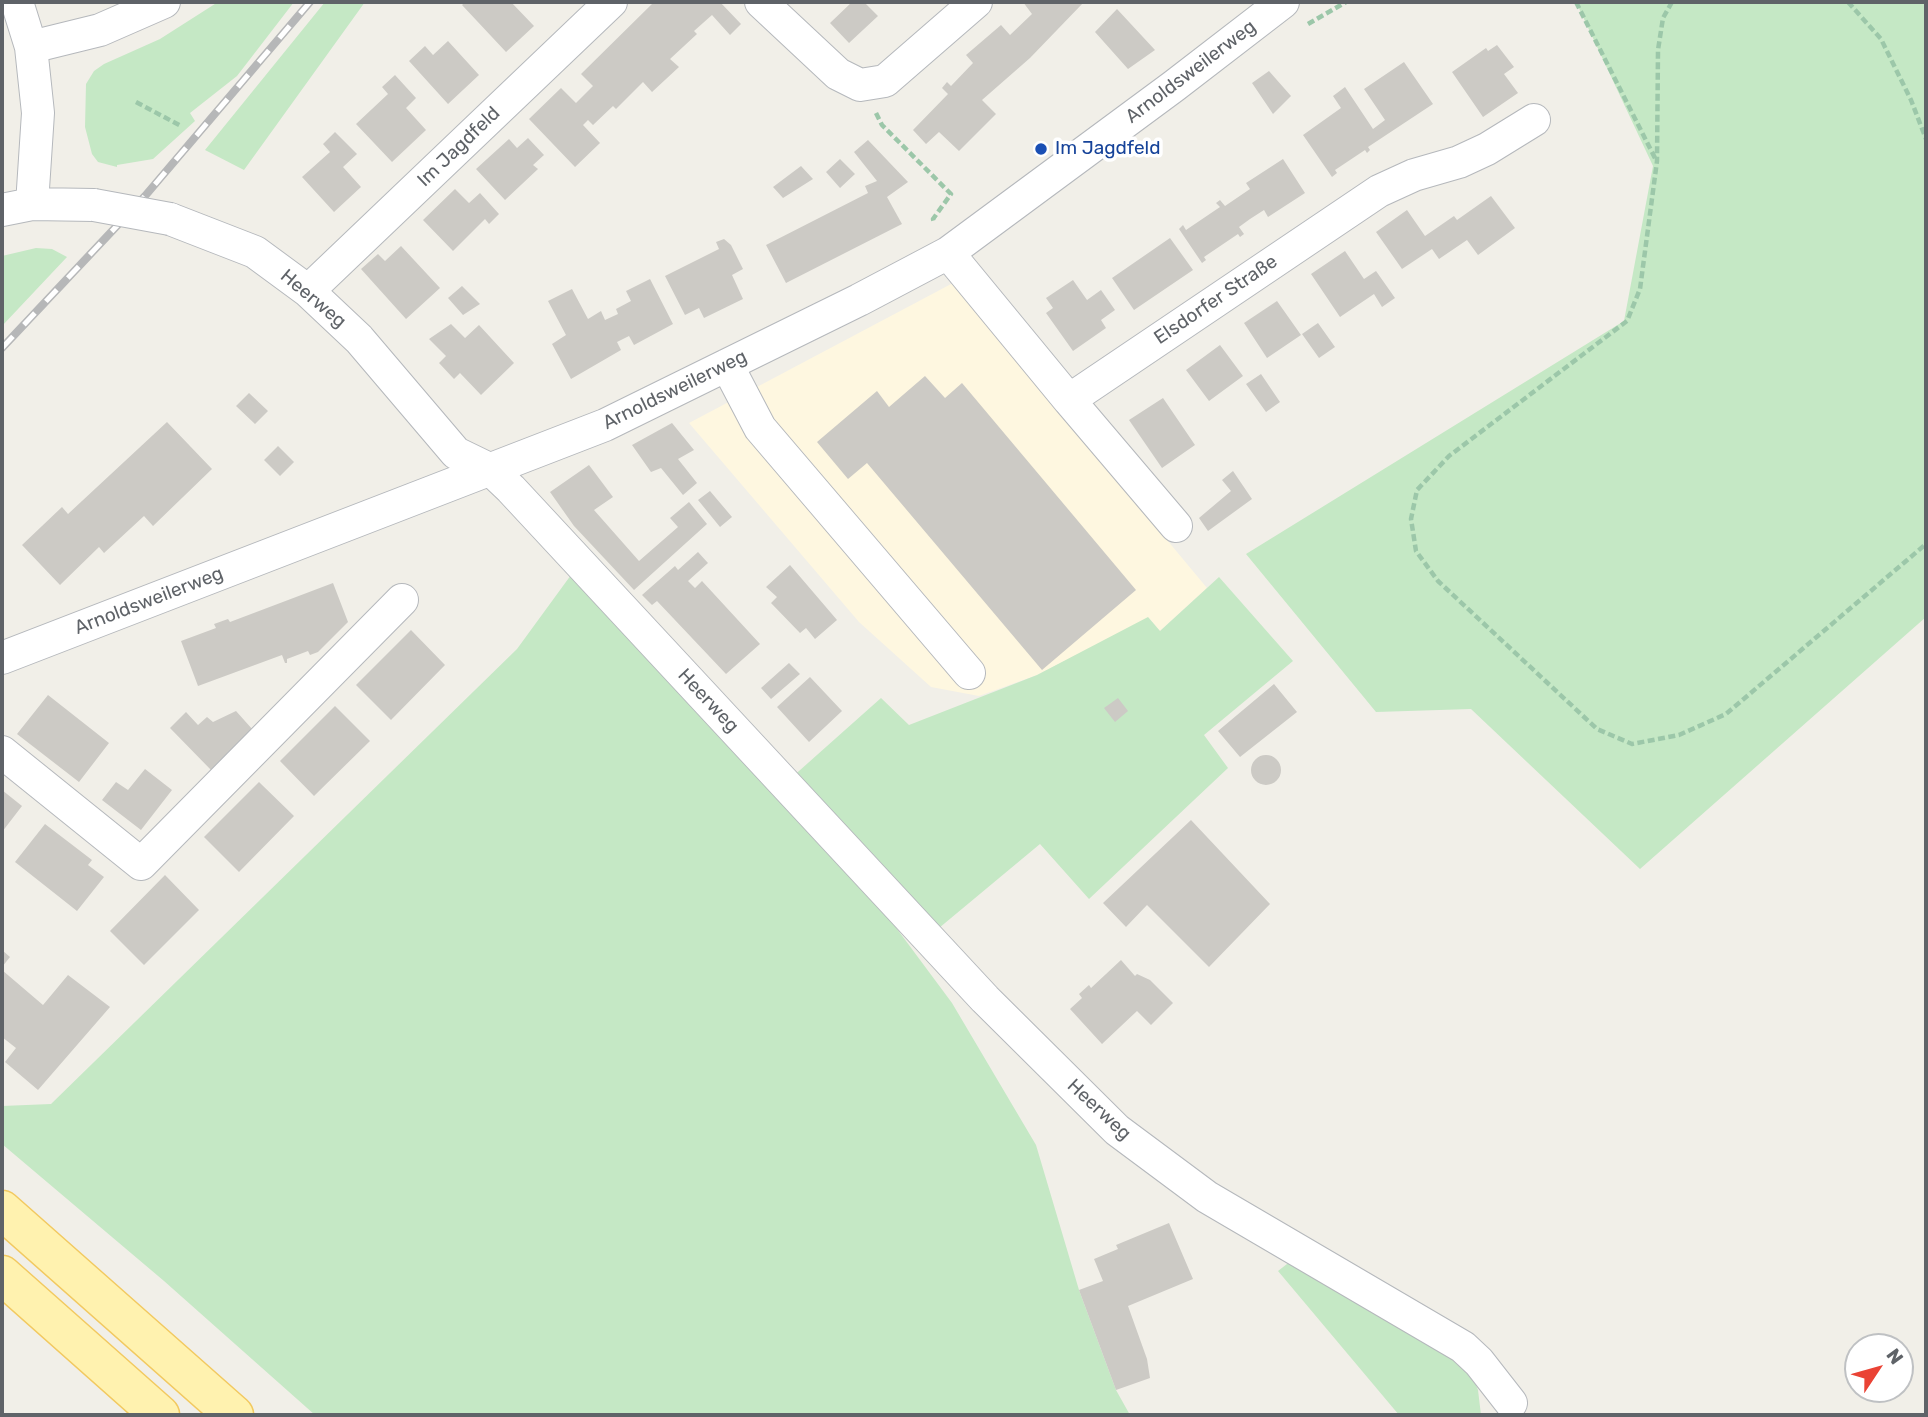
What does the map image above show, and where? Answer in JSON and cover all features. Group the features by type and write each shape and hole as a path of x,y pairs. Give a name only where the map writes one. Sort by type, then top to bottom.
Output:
{"main road":[{"path":"2,1210 234,1415"},
{"path":"2,1275 160,1415"}],"street":[{"path":"31,47 100,30 164,2"},
{"name":"Im Jagdfeld","path":"308,291 611,2"},
{"path":"761,2 838,74 860,85 885,81 976,2"},
{"name":"Arnoldsweilerweg","path":"2,657 605,425 859,300 947,253 1283,2"},
{"path":"21,3 31,47 38,113 32,204"},
{"name":"Elsdorfer Straße","path":"1069,400 1379,191 1414,175 1459,162 1488,149 1534,120"},
{"name":"Heerweg","path":"2,211 32,204 94,205 170,219 255,252 308,291 359,339 456,453 491,470 985,999 1117,1130 1207,1197 1463,1347 1479,1362 1511,1402"},
{"path":"947,253 1176,526"},
{"path":"727,365 760,428 969,673"},
{"path":"2,752 141,864 402,600"}],"path":[{"path":"1576,2 1657,161"},
{"path":"1672,2 1663,18 1658,50 1657,161 1640,289 1627,321 1449,456 1417,490 1411,519 1416,551 1438,581 1597,729 1632,744 1679,735 1726,714 1926,544"},
{"path":"1848,2 1881,38 1911,100 1926,139"},
{"path":"860,85 882,125 951,194 933,219"},
{"path":"136,102 181,126"}],"shaded area":[{"path":"953,283 1207,588 1160,631 1149,618 1037,675 979,696 931,687 859,622 689,423"}],"green space":[{"path":"218,2 294,2 237,76 190,113 195,121 153,159 117,167 98,162 92,154 85,127 86,84 94,71 160,39"},
{"path":"325,2 365,2 244,170 205,150"},
{"path":"1576,2 1926,2 1926,617 1640,869 1471,709 1376,712 1246,554 1624,321 1653,166"},
{"path":"36,248 52,249 67,257 2,326 2,256"},
{"path":"571,575 825,851 877,902 952,1003 1036,1145 1079,1290 1116,1390 1130,1415 315,1415 164,1281 2,1144 2,1106 51,1104 517,649"},
{"path":"1219,577 1293,661 1204,735 1228,768 1089,899 1040,844 933,933 790,779 881,698 909,725 1037,675 1148,617 1160,631"},
{"path":"1296,1257 1458,1352 1471,1372 1478,1390 1481,1415 1399,1415 1278,1271"}],"building":[{"path":"465,2 511,2 534,26 506,52 462,5"},
{"path":"654,2 720,2 741,24 730,35 712,15 694,31 697,34 670,59 679,67 652,92 643,82 616,109 613,106 593,125 588,120 583,125 600,143 575,167 529,119 561,88 576,103 593,86 581,74"},
{"path":"852,2 864,2 878,16 849,43 830,23"},
{"path":"1023,2 1084,2 1030,58 982,100 996,114 959,151 939,132 926,144 913,130 948,94 942,88 947,82 951,86 973,63 966,55 1001,25 1010,35 1032,14"},
{"path":"1117,9 1155,50 1128,69 1095,32"},
{"path":"448,41 479,75 448,104 409,61 425,46 433,55"},
{"path":"1497,45 1514,67 1504,74 1518,93 1483,117 1452,72 1486,48 1488,51"},
{"path":"1404,62 1433,104 1368,147 1370,150 1367,153 1365,150 1335,170 1337,173 1332,177 1303,135 1341,108 1333,96 1345,87 1373,129 1385,120 1364,89"},
{"path":"1269,71 1291,96 1273,114 1252,83"},
{"path":"395,75 416,98 406,108 426,130 392,162 356,124 388,94 382,87"},
{"path":"335,132 357,154 343,167 361,187 334,212 302,177 330,152 323,144"},
{"path":"528,138 544,155 533,165 538,169 505,200 476,169 509,139 517,148"},
{"path":"868,140 908,182 887,197 902,224 786,283 766,245 868,193 865,186 877,181 854,152"},
{"path":"840,159 855,174 840,188 826,172"},
{"path":"1283,159 1305,193 1268,217 1264,210 1250,219 1239,227 1244,234 1240,237 1238,234 1204,257 1206,260 1202,263 1179,229 1183,225 1186,230 1220,207 1216,203 1220,200 1225,206 1250,189 1246,183"},
{"path":"801,166 813,179 783,198 773,187"},
{"path":"455,189 469,203 480,193 499,214 489,224 485,219 453,251 423,220"},
{"path":"1491,196 1515,228 1478,255 1467,240 1439,259 1432,249 1402,269 1376,232 1407,210 1425,236 1454,216 1457,220"},
{"path":"1170,238 1193,270 1134,310 1112,278"},
{"path":"724,239 731,245 743,269 732,275 743,299 704,318 699,308 685,315 665,276 719,249 716,242"},
{"path":"401,246 440,288 406,319 361,269 378,254 385,261"},
{"path":"1345,251 1364,279 1376,271 1395,298 1382,307 1374,294 1340,317 1311,274"},
{"path":"650,279 673,324 634,345 629,336 617,342 621,350 571,379 552,344 566,335 548,301 572,289 588,319 601,311 605,320 618,314 616,309 631,301 626,291"},
{"path":"1073,280 1087,300 1101,290 1115,310 1101,320 1106,328 1073,351 1046,313 1053,308 1046,298"},
{"path":"462,286 480,304 463,315 448,298"},
{"path":"1277,301 1301,335 1267,358 1244,323"},
{"path":"1318,323 1335,347 1319,358 1302,334"},
{"path":"451,324 465,338 479,325 514,363 481,395 460,373 454,379 439,363 446,356 429,339"},
{"path":"1220,345 1243,376 1209,401 1186,370"},
{"path":"1261,374 1280,402 1266,412 1246,384"},
{"path":"925,376 945,398 962,383 1136,590 1042,670 867,463 848,479 817,442 877,391 889,407"},
{"path":"249,393 268,411 255,424 236,406"},
{"path":"1163,398 1195,445 1162,468 1129,420"},
{"path":"167,422 212,469 153,526 144,516 104,553 99,547 60,585 22,545 62,507 68,514"},
{"path":"672,423 694,450 678,459 697,483 683,495 661,468 651,472 632,445"},
{"path":"278,446 294,462 280,476 264,460"},
{"path":"589,465 613,497 594,510 639,561 678,527 670,518 689,502 707,524 634,590 574,526 550,492"},
{"path":"1233,471 1252,499 1208,531 1199,518 1231,491 1222,480"},
{"path":"710,491 732,517 720,527 698,500"},
{"path":"698,552 708,563 688,581 695,588 702,581 760,644 726,674 657,601 652,605 642,595 675,566 678,570"},
{"path":"790,565 837,620 815,639 806,628 800,633 771,603 777,597 766,587"},
{"path":"333,583 348,622 318,652 310,655 308,651 287,659 287,663 282,655 198,686 181,641 216,628 214,624 228,619 230,622"},
{"path":"411,630 445,665 391,720 356,685"},
{"path":"789,663 800,674 771,699 761,688"},
{"path":"810,677 842,711 809,742 777,707"},
{"path":"1274,684 1297,712 1240,757 1218,731"},
{"path":"48,695 109,743 79,782 17,734"},
{"path":"1118,698 1128,711 1115,722 1104,708"},
{"path":"335,706 370,741 314,796 280,761"},
{"path":"236,711 253,730 211,770 170,728 186,712 198,725 207,717 213,722"},
{"path":"1266,755 1277,759 1281,770 1277,781 1266,785 1255,781 1251,770 1255,759"},
{"path":"145,769 172,790 141,830 102,800 116,782 128,790"},
{"path":"259,782 294,816 239,872 204,837"},
{"path":"2,790 22,806 2,832"},
{"path":"1191,820 1270,904 1209,967 1147,905 1126,927 1103,903"},
{"path":"45,824 92,860 88,865 104,877 77,911 15,862"},
{"path":"165,875 199,910 144,965 110,931"},
{"path":"2,950 10,957 2,967"},
{"path":"1121,960 1135,976 1137,974 1150,980 1173,1003 1151,1025 1137,1011 1102,1044 1070,1009 1082,998 1079,994 1089,985 1091,988"},
{"path":"2,970 43,1005 68,975 110,1007 38,1090 5,1062 16,1048 2,1037"},
{"path":"1169,1223 1193,1279 1128,1306 1147,1359 1150,1378 1116,1390 1079,1290 1103,1281 1094,1259 1118,1249 1116,1245"}],"railway":[{"path":"2,348 145,196 310,2"}],"place":[{"name":"Im Jagdfeld","path":"1041,149"}]}
